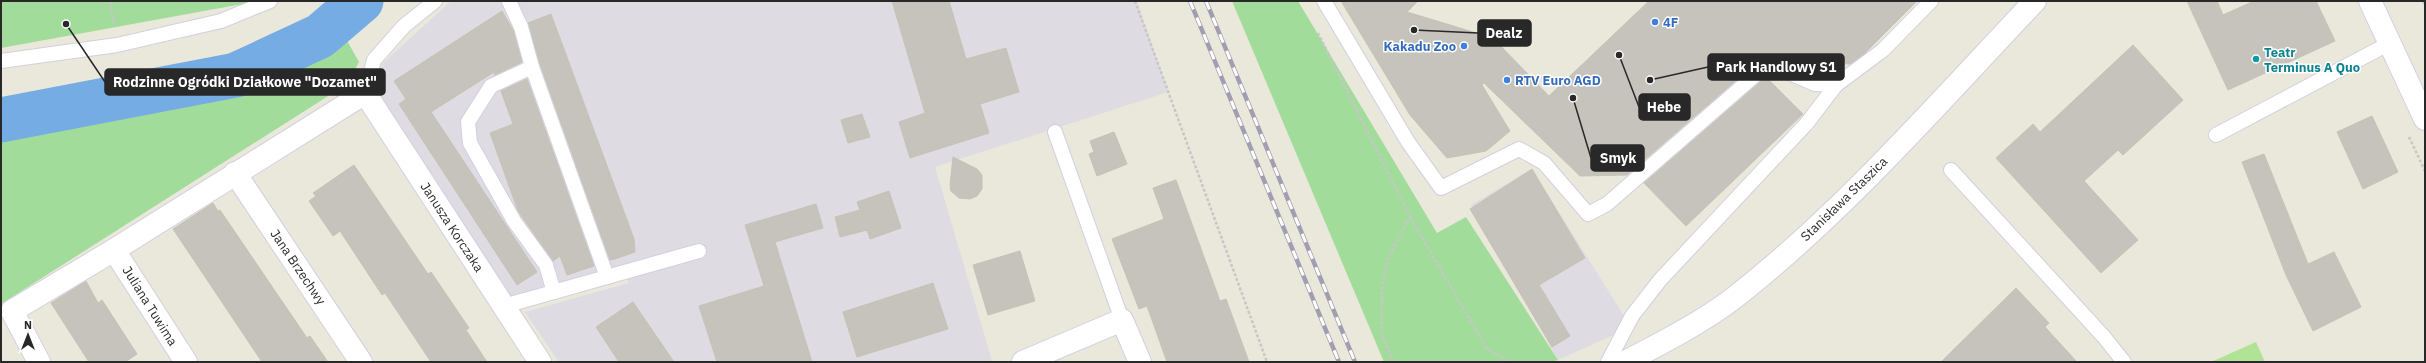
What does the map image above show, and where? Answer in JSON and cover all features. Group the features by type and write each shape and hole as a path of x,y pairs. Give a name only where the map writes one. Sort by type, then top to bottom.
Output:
{"street":[{"name":"Stanisława Staszica","path":"1625,362 1670,339 1733,298 1806,238 1873,173 2035,1"},
{"path":"2370,1 2425,119"},
{"path":"39,362 12,311 114,250 365,93"},
{"name":"Janusza Korczaka","path":"365,93 540,362"},
{"name":"Jana Brzechwy","path":"235,173 360,362"},
{"name":"Juliana Tuwima","path":"114,250 186,362"},
{"path":"1024,362 1122,320 1140,362"}],"lane":[{"path":"1,61 117,45 221,21 270,1"},
{"path":"365,93 374,60 404,26 435,1"},
{"path":"509,1 521,27 532,66 608,277"},
{"path":"1324,1 1408,142 1441,188 1519,149 1544,163 1588,214 1607,204 1768,64 1815,84 1836,85"},
{"path":"1608,362 1632,316 1660,280 1807,123 1836,85 1883,50 1931,1"},
{"path":"2216,135 2390,43"},
{"path":"532,66 491,86 468,122 470,143 514,221 546,265 554,292"},
{"path":"1056,132 1122,320"},
{"path":"1951,170 2104,337 2124,362"},
{"path":"504,306 699,251"}],"path":[{"path":"110,1 117,45"},
{"path":"1135,1 1267,362"},
{"path":"2423,1 2425,5"},
{"path":"1315,26 1410,217 1487,349 1511,362"},
{"path":"1393,362 1382,335 1382,287 1388,258 1410,217"}],"shaded area":[{"path":"451,1 1137,1 1168,92 935,167 992,361 990,362 559,362 525,312 629,283 621,268 509,297 381,96 382,64"},
{"path":"1532,169 1631,327 1558,360 1471,205"}],"green space":[{"path":"1,1 259,1 1,48"},
{"path":"1232,1 1298,1 1437,233 1466,217 1558,360 1552,362 1384,362"},
{"path":"345,37 359,62 347,84 1,304 1,130 239,86"},
{"path":"2256,342 2265,362 2211,362"}],"building":[{"path":"892,1 949,1 966,59 1006,48 1019,92 980,104 989,133 910,158 899,122 925,113"},
{"path":"1341,1 1418,1 1407,12 1493,38 1549,96 1649,1 1917,1 1863,55 1850,64 1779,60 1767,56 1761,59 1748,58 1755,64 1627,175 1580,176 1484,83 1482,85 1510,131 1486,151 1447,158 1410,115"},
{"path":"2187,1 2217,1 2223,15 2254,1 2316,1 2335,41 2228,90"},
{"path":"502,11 513,30 522,62 495,75 494,72 431,112 537,272 517,285 399,104 406,99 394,81"},
{"path":"551,14 634,239 635,252 615,259 610,260 540,64 528,23"},
{"path":"2133,45 2183,100 2123,155 2118,150 2084,181 2138,240 2101,273 1996,158 2033,124 2040,132"},
{"path":"1766,77 1803,114 1686,226 1644,183"},
{"path":"527,79 594,266 567,275 560,256 553,261 518,211 490,133 513,124 501,91"},
{"path":"862,114 870,137 848,143 841,120"},
{"path":"2372,116 2398,172 2363,189 2337,132"},
{"path":"1114,132 1127,164 1097,176 1089,154 1094,152 1090,141"},
{"path":"2264,154 2308,264 2334,252 2361,307 2313,331 2286,275 2242,162"},
{"path":"953,157 977,169 982,175 982,189 977,196 970,199 959,198 951,191 950,185"},
{"path":"354,165 428,274 431,272 469,328 466,330 487,362 431,362 385,293 382,295 340,231 333,236 309,201 316,196 313,193"},
{"path":"1532,169 1585,258 1539,285 1570,336 1552,347 1470,209"},
{"path":"1176,180 1220,301 1226,299 1249,362 1167,362 1147,306 1139,309 1112,239 1164,219 1153,188"},
{"path":"889,191 901,228 870,239 867,230 840,237 835,217 860,210 857,202"},
{"path":"213,203 218,211 220,210 307,338 310,336 328,362 262,362 173,229"},
{"path":"816,204 823,228 775,242 812,362 717,362 699,306 764,286 745,225"},
{"path":"1020,251 1035,301 988,315 973,265"},
{"path":"86,281 98,303 102,300 137,354 125,362 89,362 51,303"},
{"path":"933,283 948,329 857,357 843,312"},
{"path":"2016,288 2049,323 2045,327 2077,362 1941,362"},
{"path":"633,302 674,362 619,362 596,327"}],"waterway":[{"path":"1,120 236,75 320,36 361,1"}],"railway":[{"path":"1190,1 1339,362"},
{"path":"1206,1 1355,362"}],"place":[{"name":"4F","path":"1655,22"},
{"name":"Rodzinne Ogródki Działkowe \"Dozamet\"","path":"66,24"},
{"name":"Dealz","path":"1414,30"},
{"name":"Kakadu Zoo","path":"1464,46"},
{"name":"Hebe","path":"1619,55"},
{"name":"Teatr Terminus A Quo","path":"2256,59"},
{"name":"RTV Euro AGD","path":"1507,80"},
{"name":"Park Handlowy S1","path":"1650,80"},
{"name":"Smyk","path":"1573,98"}]}
